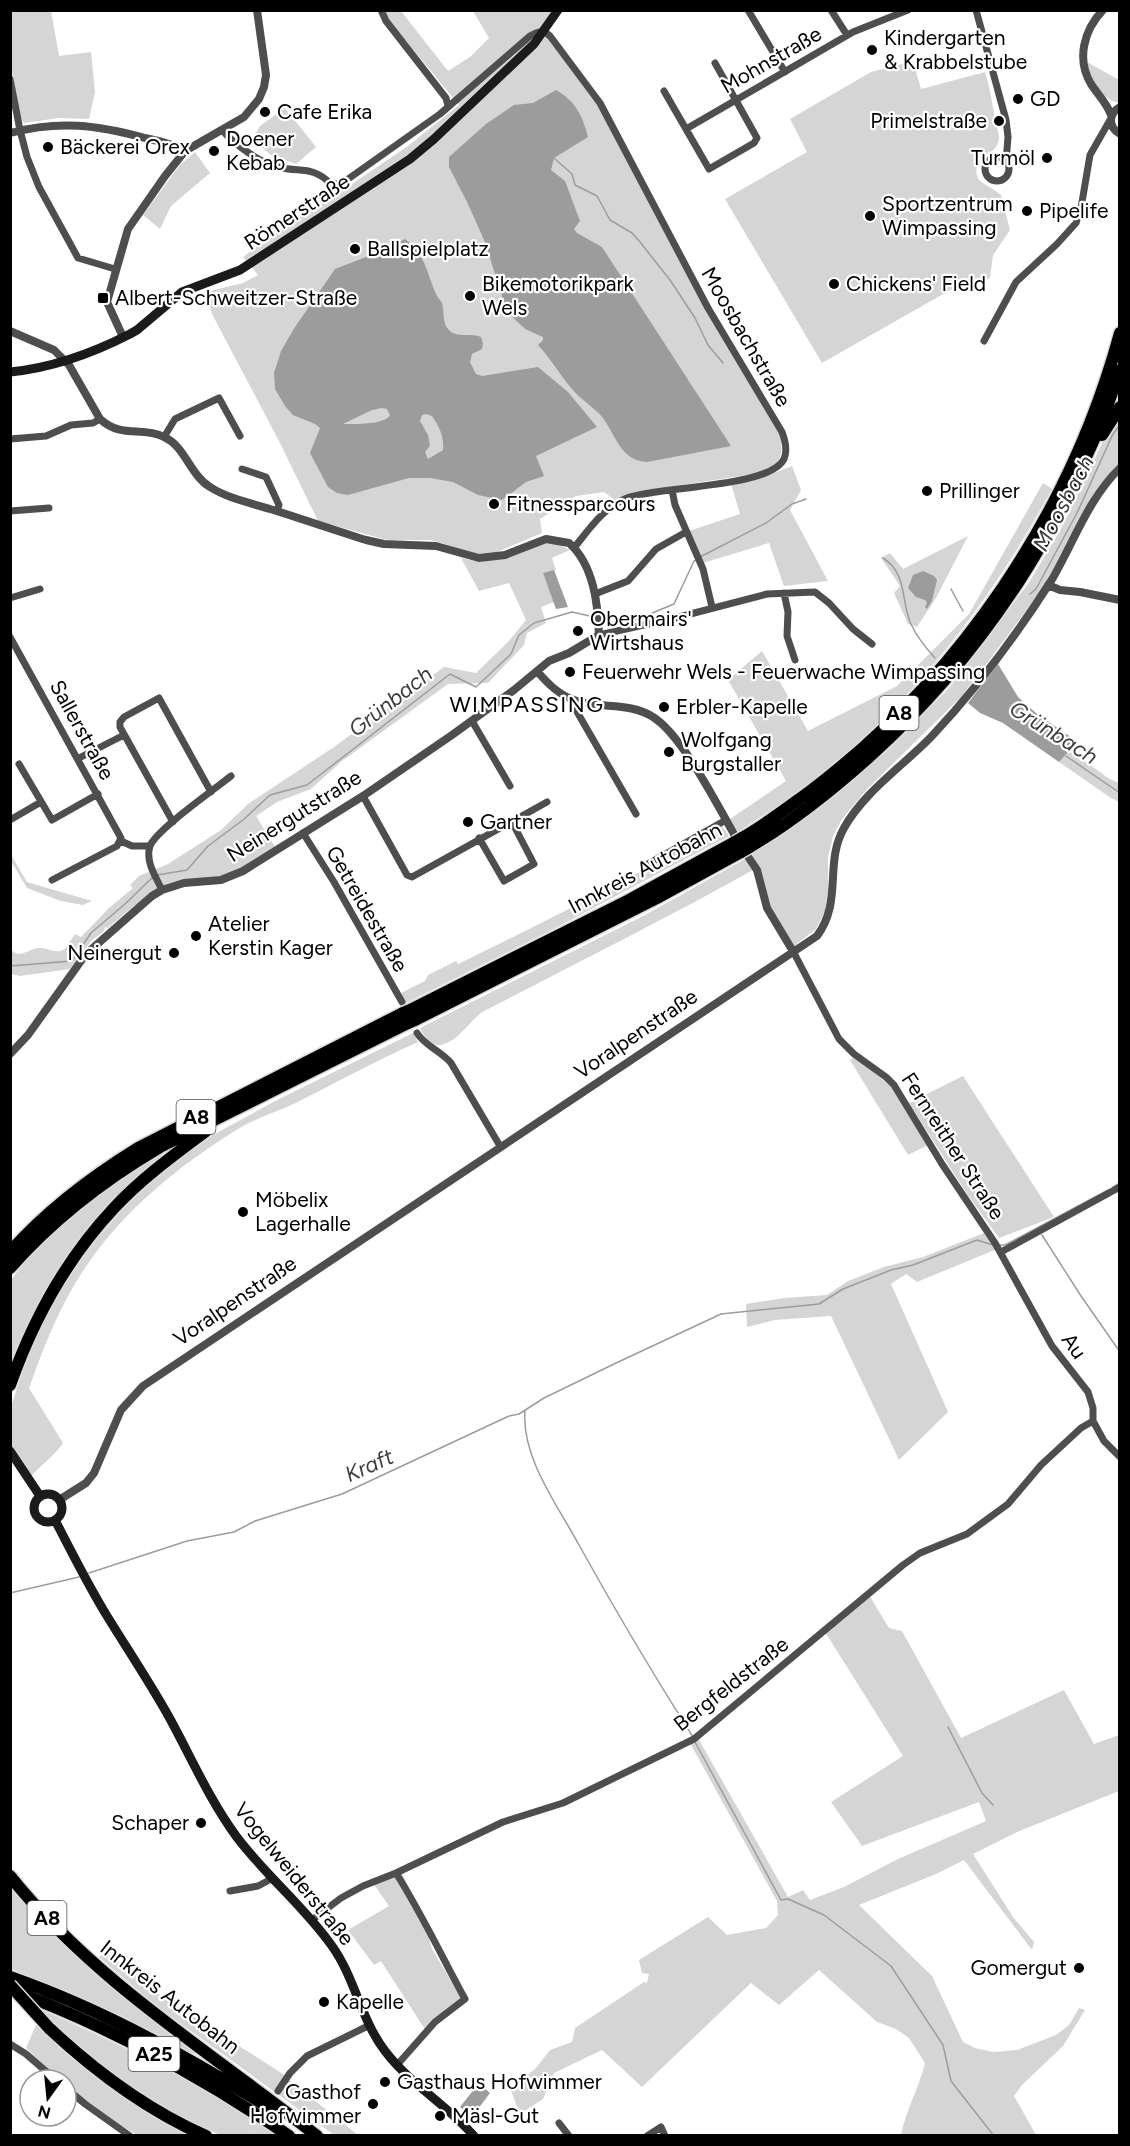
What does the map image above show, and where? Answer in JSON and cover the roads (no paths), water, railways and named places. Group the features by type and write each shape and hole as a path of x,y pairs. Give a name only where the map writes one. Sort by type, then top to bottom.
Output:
{"highway":[{"name":"Innkreis Autobahn","path":"741,845 838,770 884,729 923,689 984,614 1028,548 1056,496 1085,433 1119,333"},
{"name":"Innkreis Autobahn","path":"10,1252 64,1199 106,1168 174,1128 408,1014 647,903 741,845 795,817 845,778 932,696 968,653 1017,586 1058,518 1088,455 1119,370"},
{"path":"1088,455 1119,407"},
{"name":"Innkreis Autobahn","path":"10,1268 63,1215 101,1185 160,1147 231,1112 408,1014"},
{"path":"10,1385 30,1335 47,1302 66,1269 92,1234 115,1207 165,1161 231,1112"},
{"name":"Innkreis Autobahn","path":"10,1876 49,1920 98,1967 158,2016 317,2136"},
{"name":"A25","path":"10,1977 91,2010 152,2040 230,2084 312,2136"},
{"path":"10,1987 76,2053 115,2083 160,2112 206,2136"},
{"name":"A25","path":"10,1987 136,2044 223,2092 290,2136"}],"main road":[{"name":"Römerstraße","path":"10,372 30,370 65,360 137,330 182,292 240,270 410,159 534,44 558,10"},
{"path":"10,1451 40,1496"},
{"path":"48,1494 59,1500 62,1509 55,1520 42,1521 36,1516 34,1508 40,1496 48,1494"},
{"name":"Vogelweiderstraße","path":"55,1520 84,1575 165,1709 225,1819 248,1850 312,1920 333,1948 385,2051 397,2065 447,2108 474,2136"}],"street":[{"path":"123,337 107,302 128,229 185,151 248,114 256,105 264,87 266,68 257,10"},
{"path":"381,10 386,21 446,98 448,106"},
{"path":"748,10 785,72"},
{"path":"831,10 847,35"},
{"path":"976,10 1006,120 1008,168 1006,177 998,181 991,180 987,175 986,166 989,161 998,158 1006,162"},
{"path":"1100,139 1118,134 1113,129 1114,112 1087,75 1083,52 1088,32 1103,10"},
{"name":"Mohnstraße","path":"686,129 847,35 906,11"},
{"path":"222,130 229,138 265,162 284,168 311,171 324,177 331,184 345,182 424,126 530,36 538,31 544,32"},
{"name":"Moosbachstraße","path":"544,32 550,36 600,103 681,258 782,432 786,450 783,461 776,468 758,477 628,498 609,507 574,548"},
{"path":"664,91 709,169 757,138 714,63"},
{"path":"10,79 27,157 39,188 73,252 84,261 115,269"},
{"path":"984,341 1016,282 1076,223 1081,208 1090,155 1114,112"},
{"path":"10,133 51,125 95,126 171,144 185,151"},
{"path":"998,158 1007,140"},
{"path":"10,331 54,350 65,360 100,419 115,430 153,433 164,437 178,448 198,477 209,487 366,540 392,545 436,546 479,558 505,555 546,539 561,540 574,548 590,576 595,594 599,635 767,594 815,592 872,644"},
{"path":"164,437 175,419 219,398 240,436"},
{"path":"10,439 46,436 71,425 93,423 100,419"},
{"name":"Voralpenstraße","path":"59,1500 86,1483 94,1473 121,1410 143,1386 817,936 824,927 832,904 833,865 838,839 860,803 905,763 966,698 1001,654 1048,585 1098,496 1119,468"},
{"path":"242,470 266,477 279,505 277,511"},
{"path":"672,490 675,505 701,563 712,607"},
{"path":"10,511 49,508"},
{"path":"595,594 628,581 656,549 686,532"},
{"path":"1048,585 1060,590 1119,600"},
{"path":"10,598 40,589"},
{"path":"784,592 788,612 787,636 795,660"},
{"name":"Neinergutstraße","path":"10,1054 28,1035 86,954 152,896 184,883 221,880 237,875 363,796 471,721 549,661 569,653 599,635"},
{"name":"Sallerstraße","path":"10,637 79,758 120,834 121,841"},
{"name":"Fernreither Straße","path":"537,671 549,684 576,701 630,708 652,716 672,735 689,758 757,870 767,908 794,953 839,1039 854,1054 894,1085 942,1164 998,1247 1119,1186"},
{"path":"173,822 124,735 120,722 124,717 159,698 211,792"},
{"path":"576,701 576,710 636,814"},
{"path":"471,721 510,786"},
{"path":"79,758 124,735"},
{"path":"19,764 52,820 98,794"},
{"path":"162,890 150,860 150,846 156,837 173,822 231,776"},
{"path":"363,796 407,875 412,877 547,802"},
{"path":"10,820 41,802"},
{"path":"646,865 726,820"},
{"path":"479,838 504,881 534,864 512,822"},
{"name":"Getreidestraße","path":"303,833 334,882 408,1014"},
{"path":"52,880 117,846 121,841 132,846 150,846"},
{"path":"417,1033 423,1041 451,1063 500,1146"},
{"name":"Au","path":"998,1247 1052,1346 1088,1392 1093,1408 1093,1421 1104,1441 1119,1457"},
{"name":"Bergfeldstraße","path":"312,1920 363,1886 396,1873 503,1821 563,1803 694,1739 903,1565 920,1553 967,1534 1008,1504 1041,1465 1081,1428 1093,1421"},
{"path":"396,1873 412,1898 436,1948 465,1999 435,2022 397,2065"},
{"path":"230,1891 258,1886 273,1878"},
{"path":"278,2091 290,2073 307,2056 370,2025"},
{"path":"10,2044 42,2068"},
{"path":"78,2098 130,2136"},
{"path":"559,2123 569,2136"},
{"path":"647,2136 661,2127 665,2136"}],"water":[{"path":"556,90 569,99 577,109 588,137 554,158 551,170 565,181 580,221 574,229 602,247 731,446 647,462 631,457 620,446 603,418 579,397 538,345 543,337 525,329 507,312 485,242 449,167 449,157 486,124 514,105 533,103"},
{"path":"405,239 418,252 442,303 444,320 449,330 456,334 481,337 482,349 472,354 470,362 476,374 482,376 538,367 568,392 597,427 536,456 544,476 526,482 502,500 478,495 453,482 430,478 409,478 348,495 337,493 328,487 310,453 320,428 293,415 285,406 275,389 274,373 281,351 295,327 335,269","holes":["387,409 390,415 382,421 343,424 372,410","422,415 432,416 437,424 443,445 443,450 428,459 425,452 430,446 428,435 420,421"]},
{"path":"554,570 568,607 556,609 543,573"},
{"path":"923,571 937,580 932,601 927,609 925,600 916,597 908,588 913,575"},
{"path":"998,664 1018,697 1036,713 1075,740 1070,750 1059,762 1003,723 980,713 968,703"},
{"path":"479,2083 490,2093 472,2117 460,2107"}],"waterway":[{"path":"554,158 572,174 575,185 597,196 610,220 632,233 640,242 670,280 695,318 708,345 723,363"},
{"name":"Moosbach","path":"1030,594 1036,589 1077,513 1112,436 1120,424"},
{"name":"Grünbach","path":"700,557 766,523 792,504 806,499"},
{"name":"Grünbach","path":"883,558 891,564 900,579 912,627 935,658"},
{"name":"Grünbach","path":"601,619 618,624 633,621 674,604 696,560"},
{"path":"951,589 963,611"},
{"name":"Grünbach","path":"157,875 187,870 208,846 243,820 270,795 307,785 450,674 476,687 511,654 519,635 534,623 572,612 594,617"},
{"name":"Grünbach","path":"1066,756 1120,793"},
{"name":"Grünbach","path":"10,966 72,961 91,933 153,877"},
{"path":"1113,1187 1120,1183"},
{"path":"998,1245 1005,1245 1108,1190"},
{"path":"1042,1235 1120,1352"},
{"name":"Kraft","path":"89,1573 187,1541 234,1532 255,1521 342,1494 509,1416 519,1414 544,1398 721,1314 819,1304 843,1289 977,1240 993,1245"},
{"path":"525,1411 525,1428 529,1446 543,1481 620,1618 693,1737"},
{"name":"Kraft","path":"10,1593 79,1577"},
{"path":"948,1727 982,1793 993,1805"},
{"path":"695,1742 781,1900 788,1899 824,1915 891,1966 943,2045 951,2081 994,2136"}],"tunnel":[{"path":"250,2136 262,2116"}],"place":[{"name":"Kindergarten & Krabbelstube","path":"872,50"},
{"name":"GD","path":"1018,99"},
{"name":"Cafe Erika","path":"265,112"},
{"name":"Primelstraße","path":"999,121"},
{"name":"Bäckerei Orex","path":"48,147"},
{"name":"Doener Kebab","path":"214,151"},
{"name":"Turmöl","path":"1047,158"},
{"name":"Pipelife","path":"1027,211"},
{"name":"Sportzentrum Wimpassing","path":"870,216"},
{"name":"Ballspielplatz","path":"355,249"},
{"name":"Chickens' Field","path":"834,284"},
{"name":"Bikemotorikpark Wels","path":"470,296"},
{"name":"Albert-Schweitzer-Straße","path":"103,298"},
{"name":"Prillinger","path":"927,491"},
{"name":"Fitnessparcours","path":"494,504"},
{"name":"Obermairs' Wirtshaus","path":"578,631"},
{"name":"Feuerwehr Wels - Feuerwache Wimpassing","path":"570,672"},
{"name":"Erbler-Kapelle","path":"664,707"},
{"name":"Wolfgang Burgstaller","path":"669,752"},
{"name":"Gartner","path":"468,822"},
{"name":"Atelier Kerstin Kager","path":"196,936"},
{"name":"Neinergut","path":"174,953"},
{"name":"Möbelix Lagerhalle","path":"243,1212"},
{"name":"Schaper","path":"201,1823"},
{"name":"Gomergut","path":"1079,1968"},
{"name":"Kapelle","path":"324,2002"},
{"name":"Gasthaus Hofwimmer","path":"385,2082"},
{"name":"Gasthof Hofwimmer","path":"373,2104"},
{"name":"Mäsl-Gut","path":"440,2116"}],"district":[{"name":"WIMPASSING","path":"527,704"}]}
